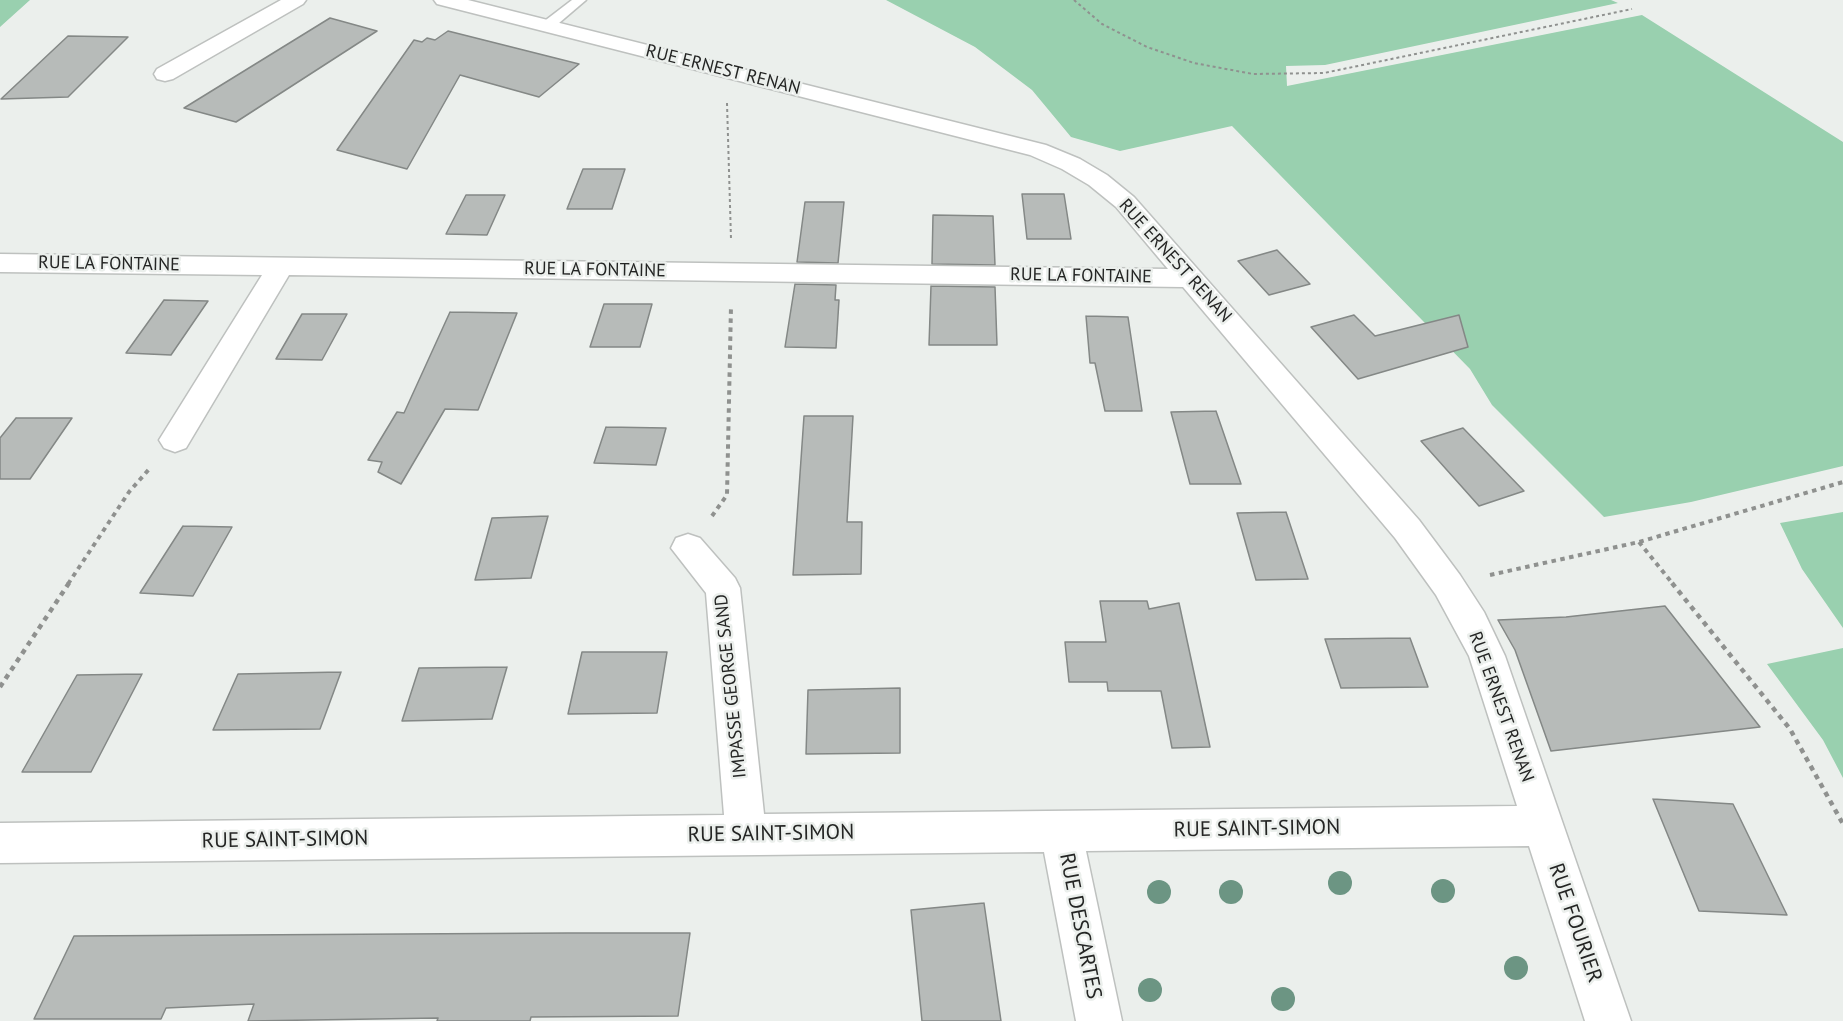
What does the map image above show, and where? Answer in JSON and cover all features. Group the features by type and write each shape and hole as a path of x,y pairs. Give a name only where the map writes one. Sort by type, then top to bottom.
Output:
{"street":[{"path":"165,75 296,0"},
{"name":"RUE ERNEST RENAN","path":"444,0 983,134 1038,150 1071,164 1098,180 1125,202 1191,278 1407,529 1448,585 1471,623 1487,656 1543,826"},
{"name":"RUE LA FONTAINE","path":"0,263 1191,278"},
{"path":"175,440 281,266"},
{"name":"IMPASSE GEORGE SAND","path":"688,548 723,588 746,835"},
{"name":"RUE SAINT-SIMON","path":"0,843 1543,826"},
{"name":"RUE FOURIER","path":"1543,826 1608,1021"},
{"name":"RUE DESCARTES","path":"1061,831 1099,1021"}],"lane":[{"path":"547,26 580,0"}],"path":[{"path":"1074,0 1102,24 1147,47 1194,63 1253,74 1324,73 1632,9"},
{"path":"688,548 727,495 732,272 727,156 728,70"},
{"path":"0,687 129,492 175,440"},
{"path":"1448,585 1639,542 1843,482"},
{"path":"1639,542 1790,729 1843,824"}],"green space":[{"path":"0,0 30,0 0,27"},
{"path":"886,0 1611,0 1618,3 1325,65 1286,66 1287,86 1642,15 1843,142 1843,466 1691,502 1604,517 1492,405 1470,369 1232,126 1120,151 1071,137 1032,90 975,47"},
{"path":"1843,512 1843,628 1802,569 1780,523"},
{"path":"1843,648 1843,778 1823,740 1767,664"}],"building":[{"path":"330,18 377,31 236,122 184,108"},
{"path":"448,31 579,64 539,97 460,75 407,169 337,150 414,40 422,42 427,38 435,40"},
{"path":"68,36 128,37 68,97 1,99"},
{"path":"583,169 625,169 612,209 567,209"},
{"path":"1022,194 1064,194 1071,239 1027,239"},
{"path":"466,195 505,195 487,235 446,234"},
{"path":"805,202 844,202 838,263 797,262"},
{"path":"933,215 993,216 995,265 932,264"},
{"path":"1277,250 1310,284 1269,295 1238,261"},
{"path":"795,284 836,285 835,300 839,300 836,348 785,347"},
{"path":"931,286 995,287 997,345 929,345"},
{"path":"164,300 208,301 171,355 126,353"},
{"path":"604,304 652,304 640,347 590,347"},
{"path":"450,312 517,313 478,410 445,409 401,484 378,472 382,462 368,460 397,412 404,413"},
{"path":"302,314 347,314 322,360 276,359"},
{"path":"1354,315 1375,336 1459,315 1468,347 1358,379 1311,327"},
{"path":"1086,316 1128,317 1142,411 1105,411 1095,363 1090,363"},
{"path":"1216,411 1241,484 1190,484 1171,412"},
{"path":"804,416 853,416 847,522 862,522 861,574 793,575"},
{"path":"16,418 72,418 30,479 0,479 0,438"},
{"path":"606,427 666,428 656,465 594,463"},
{"path":"1463,428 1524,491 1479,506 1421,441"},
{"path":"1286,512 1308,579 1256,580 1237,513"},
{"path":"548,516 531,578 475,580 492,518"},
{"path":"183,526 232,527 193,596 140,593"},
{"path":"1100,601 1147,601 1149,609 1179,603 1210,747 1172,748 1161,691 1108,691 1107,682 1069,682 1065,642 1106,642"},
{"path":"1665,606 1760,727 1551,751 1515,650 1498,620 1566,617"},
{"path":"1410,638 1428,687 1341,688 1325,639"},
{"path":"582,652 667,652 657,713 568,714"},
{"path":"507,667 492,719 402,721 419,668"},
{"path":"341,672 320,729 213,730 238,674"},
{"path":"142,674 91,772 22,772 77,675"},
{"path":"900,688 900,753 806,754 808,690"},
{"path":"1653,799 1733,804 1787,915 1699,911"},
{"path":"984,903 1001,1021 922,1021 911,910"},
{"path":"690,933 678,1016 531,1017 530,1021 437,1021 438,1018 248,1021 254,1004 166,1008 161,1019 34,1019 74,936"}]}
